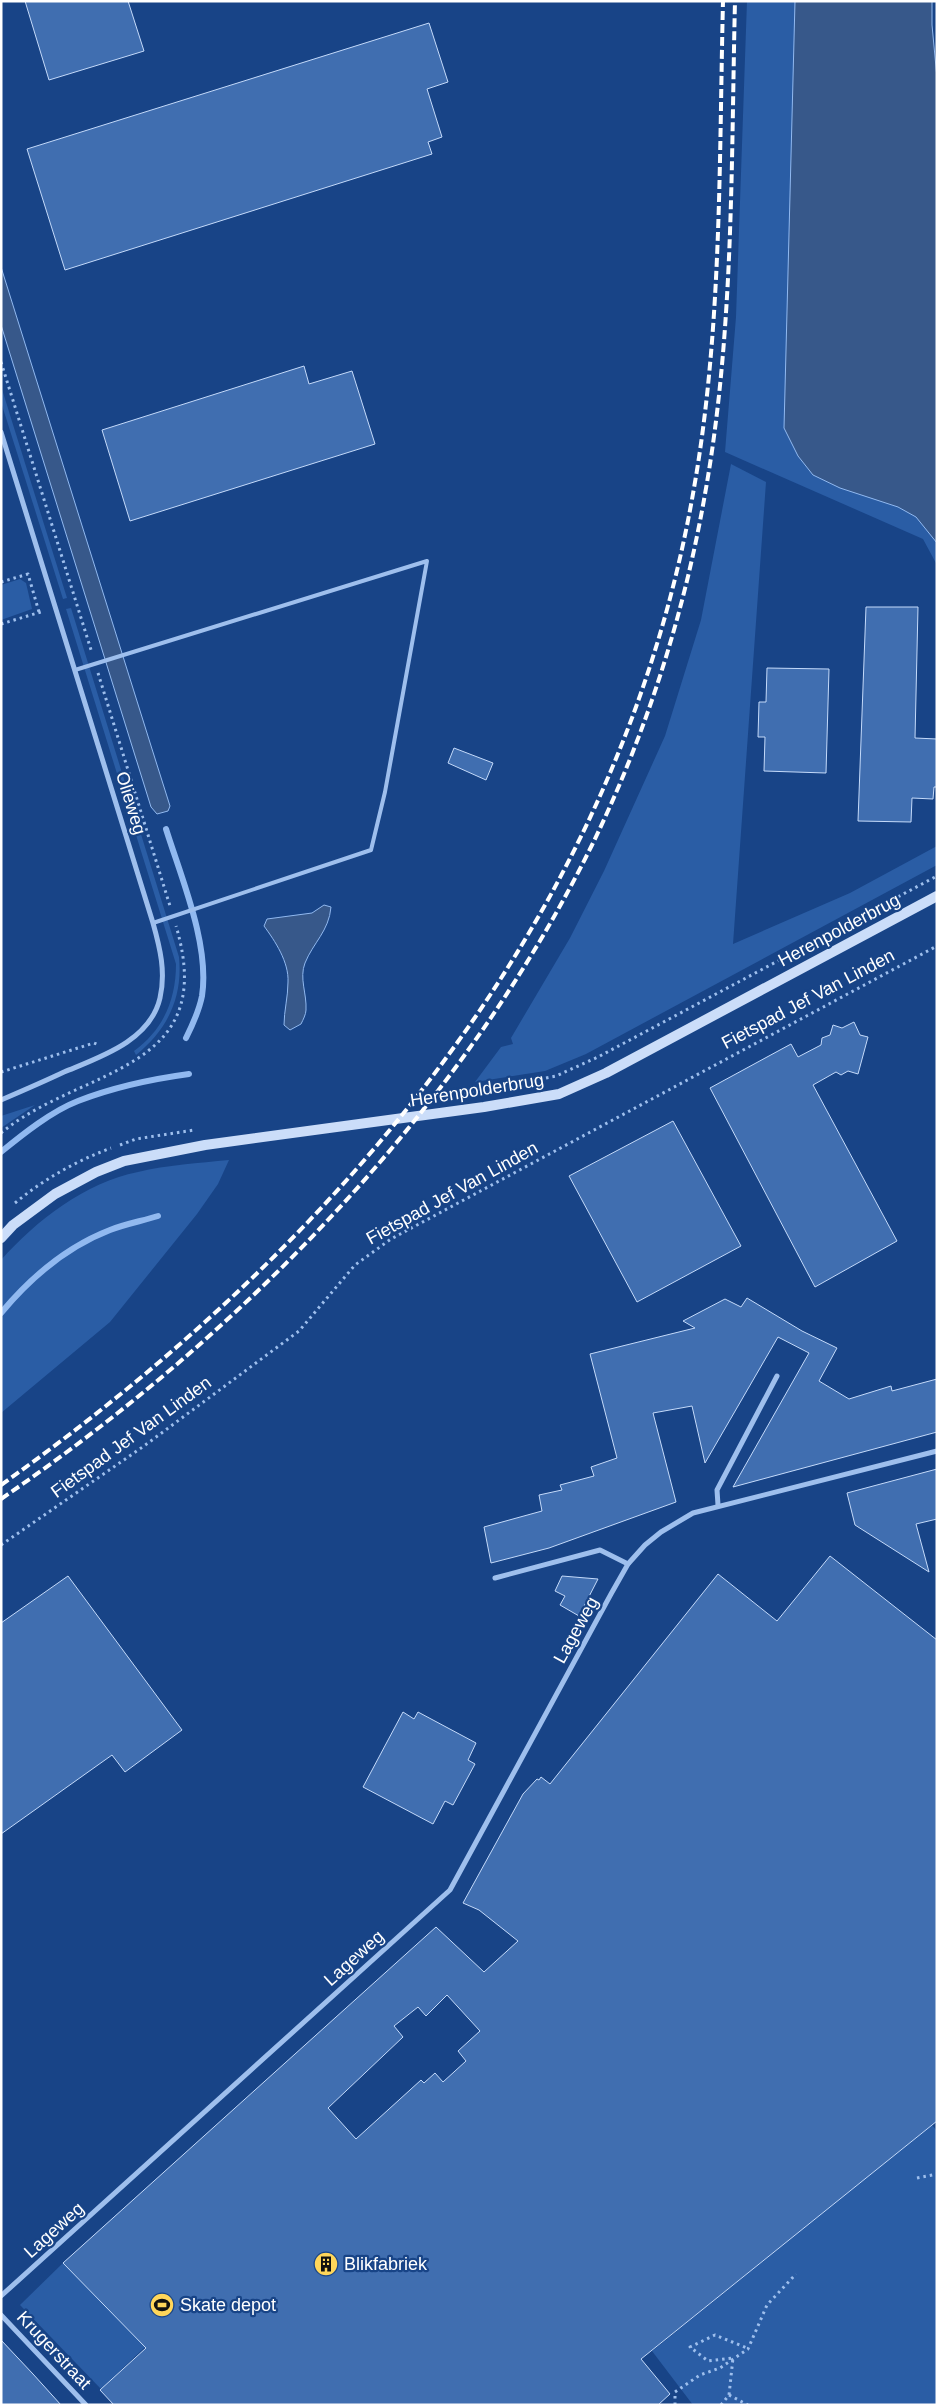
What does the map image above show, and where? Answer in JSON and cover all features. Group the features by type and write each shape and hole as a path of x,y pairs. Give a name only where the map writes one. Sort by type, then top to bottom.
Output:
{"street":[{"name":"Olieweg","path":"1,432 153,923 162,956 163,978 160,1000 151,1018 136,1035 114,1051 1,1100"},
{"name":"Herenpolderbrug","path":"1,1238 13,1225 55,1194 96,1172 124,1160 205,1145 484,1107 559,1094 606,1074 937,896"},
{"path":"718,1505 717,1490 777,1376"},
{"name":"Lageweg","path":"1,2296 450,1890 628,1564 645,1545 661,1532 693,1513 718,1505 937,1451"},
{"path":"495,1578 600,1550 628,1564"},
{"name":"Krugerstraat","path":"1,2315 86,2405"}],"lane":[{"path":"75,670 427,560 385,792 372,850 153,923"}],"path":[{"path":"1,582 28,574 39,612"},
{"path":"1,624 76,602"},
{"path":"492,1089 556,1076 598,1057 937,876"},
{"name":"Fietspad Jef Van Linden","path":"1,1545 144,1446 299,1331 355,1265 391,1239 937,946"},
{"path":"1,1072 94,1043 114,1051"},
{"path":"917,2178 937,2174"},
{"path":"675,2405 675,2392 700,2375 720,2368 748,2349 767,2305 796,2274"},
{"path":"733,2358 708,2361 690,2347 715,2335 748,2349"},
{"path":"721,2405 729,2395 733,2358"},
{"path":"729,2395 748,2405"}],"shaded area":[{"path":"747,1 818,1 937,519 937,565 923,539 725,452 736,317"},
{"path":"795,1 932,1 932,25 937,78 937,543 916,517 898,507 840,488 813,475 798,456 784,428"},
{"path":"1,267 170,806 168,811 157,814 151,807 1,325"},
{"path":"1,386 67,598 63,599 1,402"},
{"path":"731,464 766,482 733,944 850,893 937,846 937,865 586,1054 545,1071 475,1082 501,1047 513,1044 511,1038 570,938 604,871 665,736 701,620"},
{"path":"20,579 26,583 32,609 1,620 1,585"},
{"path":"71,608 179,957 180,972 178,986 171,1012 156,1035 136,1055 134,1051 153,1034 166,1013 174,990 176,964 66,609"},
{"path":"324,905 331,907 330,915 303,969 306,1013 301,1024 290,1030 284,1025 288,974 284,959 277,945 264,926 267,919 312,913"},
{"path":"35,1105 1,1128 1,1116"},
{"path":"229,1160 218,1184 197,1214 110,1322 1,1413 1,1260 46,1217 80,1194 99,1185 118,1177 149,1170 183,1164"},
{"path":"932,2125 937,2131 937,2405 693,2405 652,2351"},
{"path":"63,2263 145,2347 101,2389 20,2305"}],"building":[{"path":"25,1 128,1 144,51 49,80"},
{"path":"429,23 448,82 427,89 442,137 428,142 432,154 65,270 27,149"},
{"path":"304,366 309,384 352,371 375,444 130,521 102,430"},
{"path":"866,607 918,607 915,738 937,739 937,787 934,787 933,799 912,798 911,822 858,821"},
{"path":"767,668 829,669 826,773 764,771 765,737 758,737 759,702 766,702"},
{"path":"454,748 493,763 486,780 448,763"},
{"path":"854,1022 860,1035 868,1037 858,1074 848,1071 841,1075 836,1072 813,1085 897,1241 815,1287 710,1088 791,1044 798,1057 821,1045 822,1038 830,1035 833,1025 842,1028"},
{"path":"673,1121 741,1246 637,1302 569,1176"},
{"path":"747,1298 802,1331 837,1348 819,1381 849,1399 891,1386 892,1391 937,1379 937,1432 733,1487 809,1353 778,1337 705,1463 692,1406 653,1413 676,1502 549,1548 491,1563 484,1527 542,1511 539,1495 562,1490 560,1485 594,1476 591,1467 617,1458 590,1354 695,1328 683,1321 725,1299 741,1307"},
{"path":"937,1469 937,1519 916,1524 929,1572 855,1525 847,1493"},
{"path":"830,1556 937,1640 937,2121 641,2359 670,2394 658,2405 114,2405 100,2390 146,2348 63,2263 436,1927 484,1972 518,1941 479,1910 463,1903 523,1794 541,1777 550,1784 718,1574 777,1621","holes":["447,1995 480,2031 458,2051 466,2061 443,2082 435,2073 424,2083 421,2080 356,2139 328,2108 403,2037 394,2026 418,2007 426,2016"]},
{"path":"68,1576 182,1730 125,1772 112,1755 1,1834 1,1623"},
{"path":"562,1576 598,1579 579,1616 560,1605 565,1596 555,1591"},
{"path":"403,1712 414,1719 418,1712 476,1743 468,1760 475,1764 453,1805 445,1801 433,1824 363,1787"},
{"path":"1,2340 33,2374 61,2405 1,2405"}],"waterway":[{"path":"166,829 193,911 202,955 202,996 196,1017 186,1038"},
{"path":"1,1152 28,1131 68,1105 133,1084 189,1074"},
{"path":"1,1313 24,1287 64,1254 94,1237 116,1228 158,1216"}],"railway":[{"path":"1,1485 126,1390 244,1286 352,1174 449,1054 533,926 603,789 657,643 694,488 710,367 718,245 723,1"},
{"path":"1,1499 90,1434 177,1364 260,1289 338,1209 411,1124 479,1035 539,942 592,845 629,760 661,673 686,584 705,494 721,372 726,310 735,1"}],"place":[{"name":"Blikfabriek","path":"326,2264"},
{"name":"Skate depot","path":"162,2305"}]}
